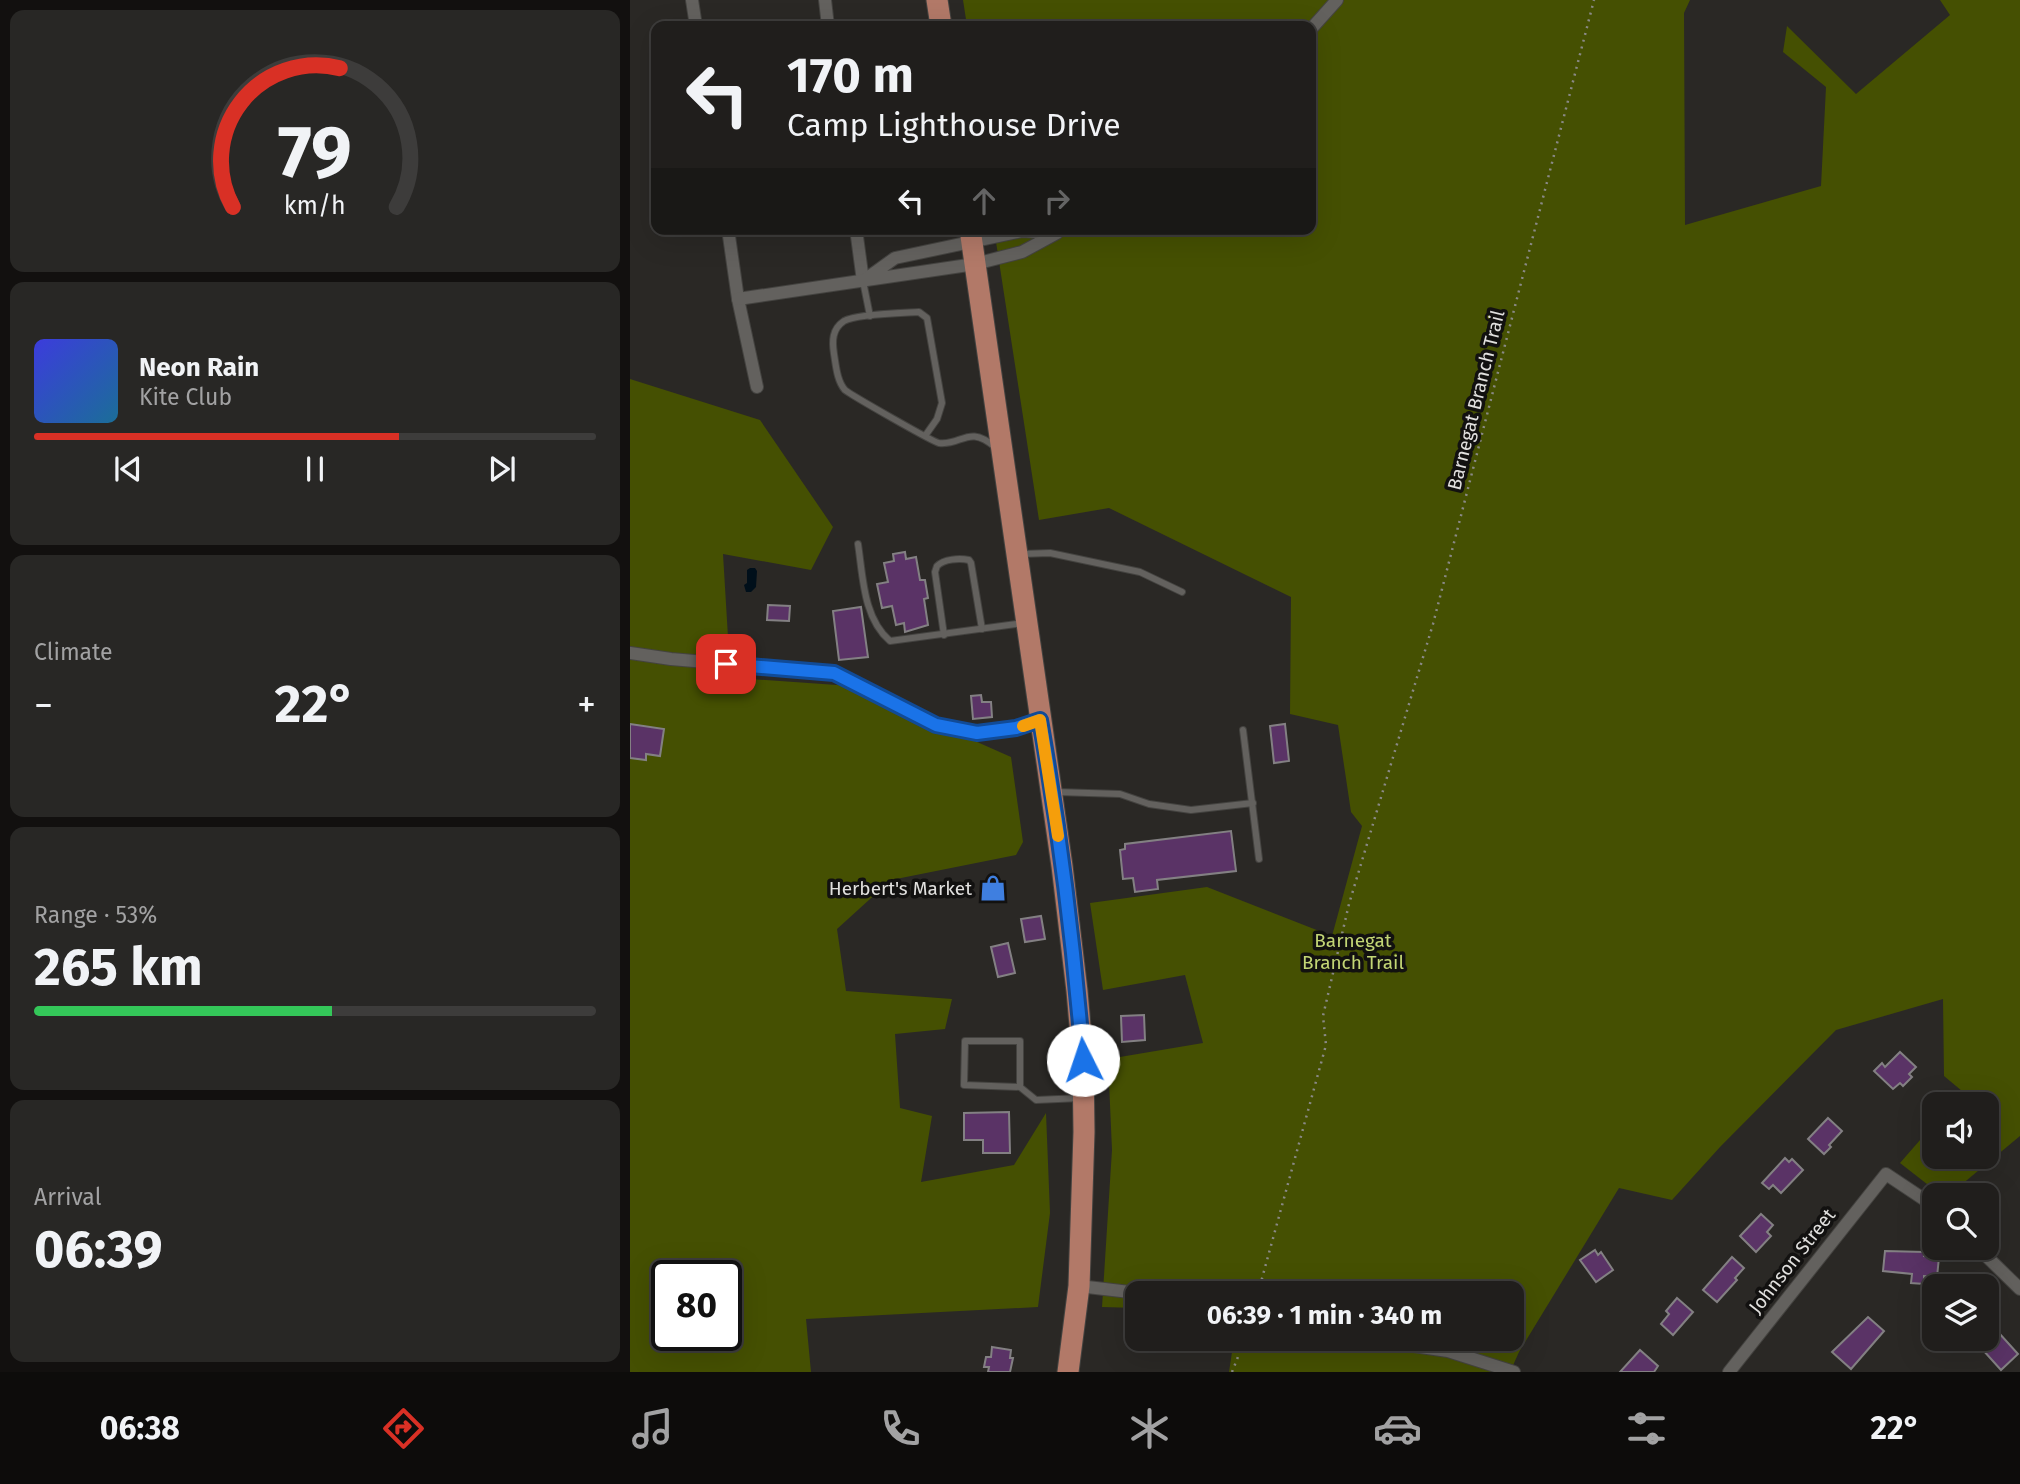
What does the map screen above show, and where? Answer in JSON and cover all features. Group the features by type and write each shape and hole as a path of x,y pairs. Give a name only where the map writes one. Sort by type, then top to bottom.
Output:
{"highway":[{"path":"937,0 940,21"},
{"path":"971,236 1077,991 1083,1097 1079,1286 1068,1372"}],"street":[{"path":"692,0 695,21"},
{"path":"825,0 827,21"},
{"path":"1316,23 1337,0"},
{"path":"728,235 738,299 757,387"},
{"path":"857,235 863,281"},
{"path":"738,299 975,264 1022,252 1053,235"},
{"path":"863,281 895,258 971,236"},
{"path":"630,653 834,673 936,725 977,733 1016,728 1040,720"},
{"name":"Johnson Street","path":"1729,1372 1886,1174 1922,1198"},
{"path":"1990,1260 2020,1289"},
{"path":"1079,1286 1125,1291"},
{"path":"1448,1351 1514,1372"}],"lane":[{"path":"863,281 870,316"},
{"path":"925,436 937,419 942,403 927,318 919,312 846,320 834,330 832,343 838,376 846,390 925,436 940,443 971,436 987,440 1001,452"},
{"path":"858,544 867,602 885,636 890,640 899,641 1026,623"},
{"path":"1016,554 1050,553 1114,566 1140,572 1182,592"},
{"path":"944,635 935,572 937,566 945,561 962,559 971,563 982,629"},
{"path":"1243,730 1259,859"},
{"path":"1051,792 1120,794 1149,804 1191,810 1254,803"},
{"path":"1020,1087 1020,1041 964,1041 964,1085 1020,1087 1035,1100 1083,1097"}],"path":[{"name":"Barnegat Branch Trail","path":"1261,1281 1326,1045 1323,1016 1349,904 1433,624 1594,0"},
{"path":"1232,1372 1240,1351"}],"green space":[{"path":"963,0 1690,0 1684,13 1685,225 1821,186 1826,87 1783,52 1787,26 1856,94 1950,15 1940,0 2020,0 2020,1136 1999,1153 1999,1092 1961,1092 1944,1076 1943,999 1836,1030 1720,1147 1672,1200 1619,1188 1524,1344 1524,1281 1125,1281 1125,1308 1102,1307 1112,1150 1108,1059 1203,1043 1185,975 1103,990 1090,903 1207,887 1332,936 1362,826 1351,812 1338,725 1290,714 1291,597 1109,508 1039,520 995,235 1316,235 1316,21 966,21"},
{"path":"630,379 760,420 833,527 811,570 723,554 728,637 706,676 851,686 1011,757 1023,842 1016,855 891,880 837,929 846,991 952,999 945,1029 895,1034 900,1108 932,1116 921,1182 1014,1165 1046,1113 1050,1213 1038,1307 806,1319 811,1372 630,1372"},
{"path":"1922,1138 1922,1169 1980,1169 1963,1183 1926,1183 1900,1163"},
{"path":"1232,1351 1520,1351 1510,1372 1229,1372"}],"water":[{"path":"750,568 757,571 756,587 751,592 746,592 744,585 747,583 747,570"}],"building":[{"path":"905,552 906,559 916,557 920,580 925,580 928,598 924,599 928,625 905,632 904,623 896,625 892,606 882,608 877,584 888,582 884,563 894,561 893,554"},
{"path":"768,605 790,606 789,621 767,620"},
{"path":"861,607 868,657 839,660 833,611"},
{"path":"981,695 982,702 991,702 992,717 973,719 971,696"},
{"path":"630,724 664,729 660,756 646,754 646,760 630,758"},
{"path":"1285,724 1289,761 1274,763 1270,726"},
{"path":"1231,831 1236,871 1157,880 1158,889 1135,892 1133,878 1123,879 1120,850 1125,849 1125,844"},
{"path":"1041,916 1045,939 1025,942 1021,919"},
{"path":"1008,943 1015,973 998,977 991,947"},
{"path":"1144,1015 1145,1040 1122,1042 1121,1016"},
{"path":"1900,1052 1916,1067 1909,1074 1912,1077 1903,1086 1900,1083 1893,1089 1874,1071 1882,1063 1885,1067"},
{"path":"1009,1112 1010,1153 983,1153 983,1140 964,1140 964,1113"},
{"path":"1828,1118 1842,1131 1824,1154 1808,1139"},
{"path":"1785,1158 1789,1162 1792,1159 1803,1170 1781,1193 1773,1185 1769,1189 1762,1183"},
{"path":"1761,1214 1773,1225 1767,1232 1771,1236 1756,1252 1740,1236"},
{"path":"1595,1250 1598,1255 1601,1252 1613,1270 1596,1282 1580,1260"},
{"path":"1885,1251 1922,1252 1922,1260 1939,1260 1937,1274 1922,1274 1922,1284 1911,1283 1912,1274 1883,1271"},
{"path":"1732,1257 1744,1268 1717,1302 1703,1290"},
{"path":"1677,1298 1693,1312 1673,1335 1661,1324 1669,1314 1666,1311"},
{"path":"1868,1317 1884,1331 1851,1369 1832,1352"},
{"path":"1999,1333 2018,1354 2001,1370 1984,1351 1999,1351"},
{"path":"992,1347 1011,1350 1010,1358 1013,1358 1010,1372 988,1372 989,1367 984,1367 986,1357 991,1357"},
{"path":"1640,1350 1658,1366 1654,1372 1620,1372"}],"slow traffic":[{"path":"1023,726 1040,720 1058,836"}],"place":[{"name":"Herbert's Market","path":"993,888"}],"route":[{"path":"726,664 834,673 936,725 977,733 1016,728 1040,720 1065,891 1083,1060"}]}
